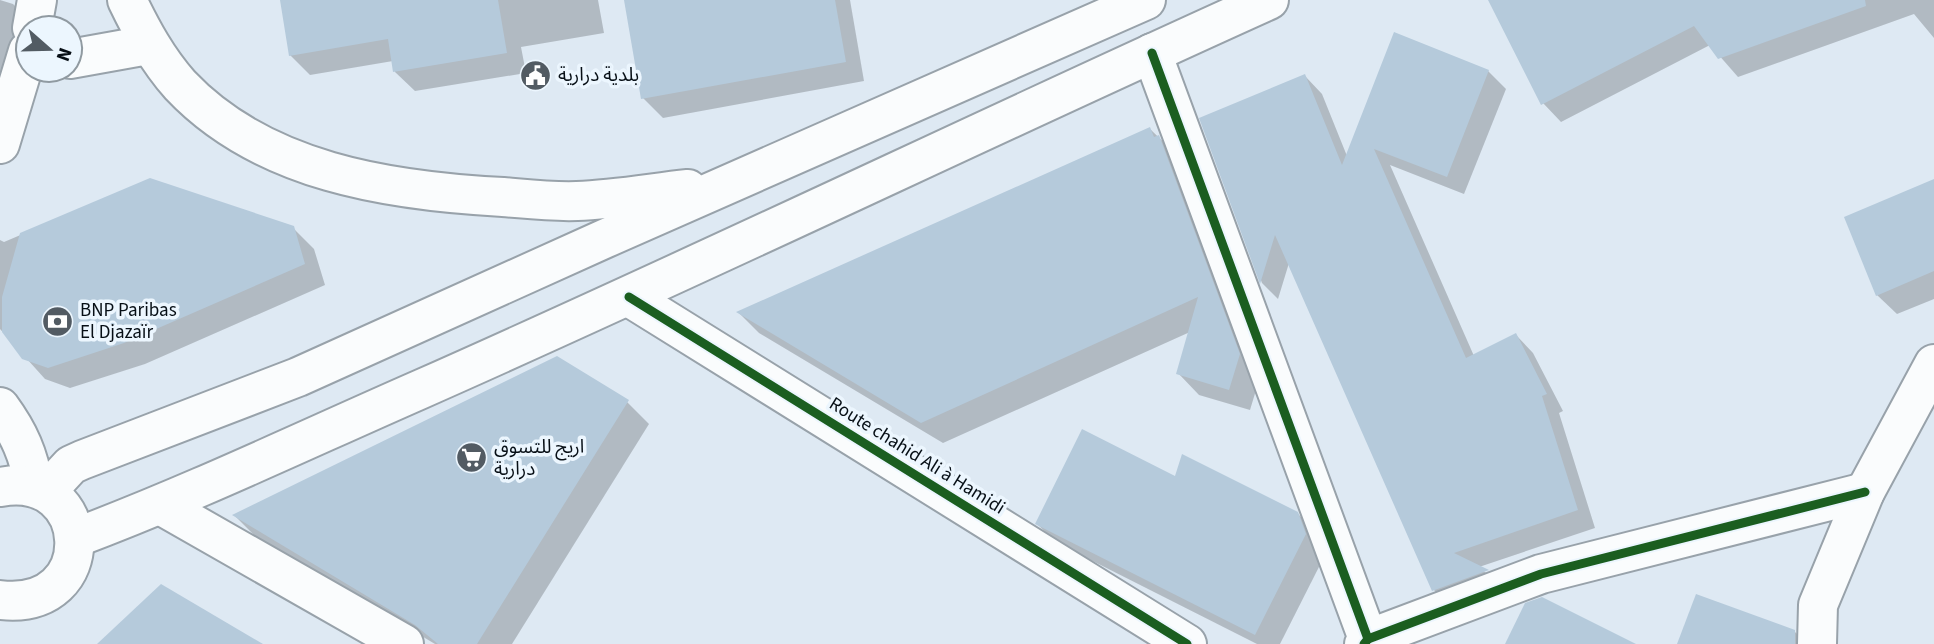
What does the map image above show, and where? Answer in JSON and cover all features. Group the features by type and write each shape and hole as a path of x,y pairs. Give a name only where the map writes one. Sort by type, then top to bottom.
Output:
{"main road":[{"path":"127,0 148,45 181,86 223,121 269,149 319,169 401,189 576,201 728,185"},
{"path":"27,489 82,460 298,377 1146,0"},
{"path":"75,538 162,506 629,297 954,143 1269,0"},
{"path":"84,56 148,45"},
{"path":"1152,53 1366,642 1541,574 1865,492"},
{"path":"0,144 20,84"},
{"name":"Route chahid Ali à Hamidi","path":"629,297 1186,644"},
{"path":"1817,644 1818,605 1865,492 1934,365"},
{"path":"0,407 19,432 30,462 27,489"},
{"path":"0,600 18,602 37,599 53,589 66,575 74,557 75,538 66,511 27,489"},
{"path":"162,506 404,644"}],"building":[{"path":"280,0 498,0 507,53 393,72 388,39 289,56"},
{"path":"624,0 835,0 846,62 641,99"},
{"path":"1488,0 1865,0 1866,6 1718,59 1694,26 1541,105"},
{"path":"1394,32 1489,70 1447,177 1374,149 1466,358 1516,333 1547,394 1542,396 1578,510 1454,553 1489,570 1432,591 1275,235 1260,284 1199,118 1305,74 1342,165"},
{"path":"1150,127 1154,137 1159,135 1240,354 1229,390 1176,374 1198,297 921,423 736,312"},
{"path":"150,178 294,226 305,264 124,343 48,368 22,359 2,332 2,297 20,233"},
{"path":"1934,179 1934,271 1876,296 1844,217"},
{"name":"اريج للتسوق درارية","path":"557,356 629,400 477,644 438,644 415,625 232,515"},
{"path":"1082,429 1175,476 1182,454 1298,512 1306,534 1255,635 1035,524"},
{"path":"161,584 263,644 97,644"},
{"path":"1696,594 1795,630 1795,644 1677,644"},
{"path":"1542,597 1636,644 1505,644 1525,603"}],"cycle path":[{"path":"1152,53 1368,639 1364,644"},
{"path":"629,297 1187,644"},
{"path":"1368,639 1541,574 1865,492"}],"place":[{"name":"بلدية درارية","path":"535,75"},
{"name":"BNP Paribas El Djazaïr","path":"57,321"},
{"name":"اريج للتسوق درارية","path":"471,458"}]}
